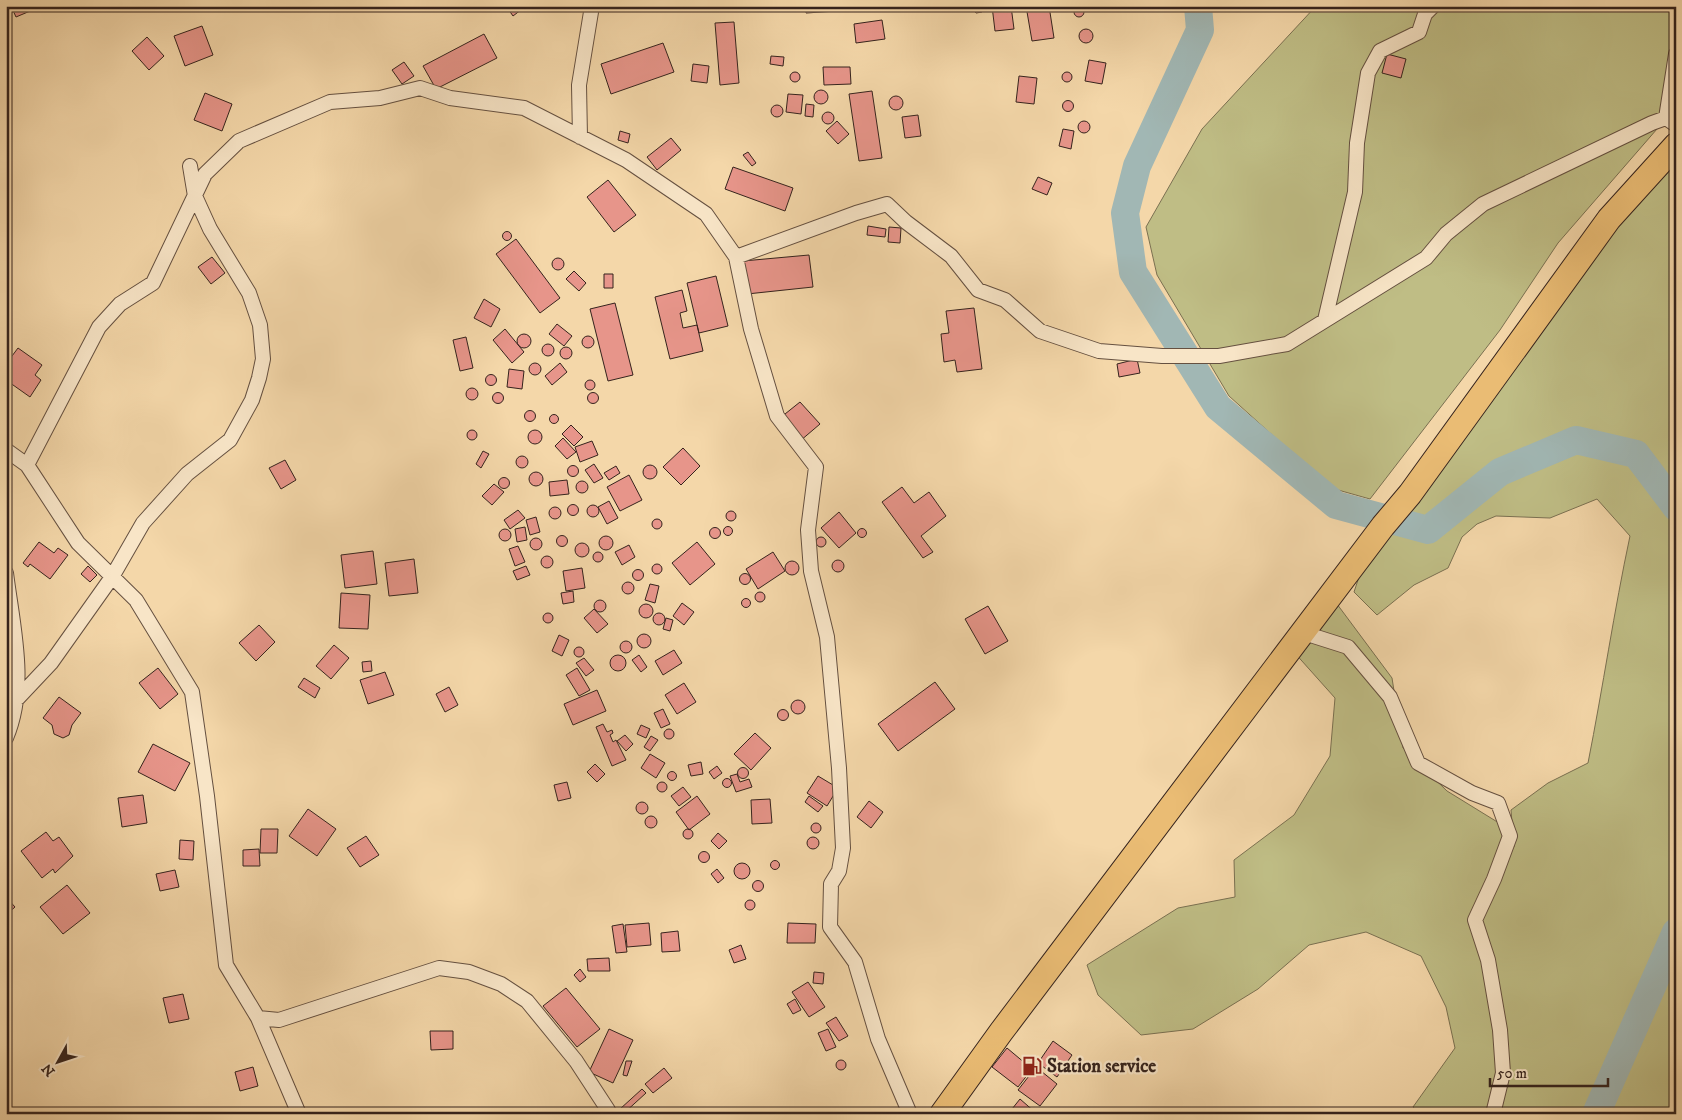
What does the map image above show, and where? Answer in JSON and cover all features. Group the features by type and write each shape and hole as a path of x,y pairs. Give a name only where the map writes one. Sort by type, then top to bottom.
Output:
{"highway":[{"path":"942,1114 1001,1032 1383,526 1410,494 1609,219 1676,145"}],"street":[{"path":"580,137 579,85 592,6"},
{"path":"1325,320 1356,192 1357,143 1368,73 1380,52 1419,32 1425,14 1433,6"},
{"path":"736,257 847,216 887,204 906,222 951,256 978,290 1005,300 1040,331 1099,351 1162,356 1219,356 1287,344 1426,258 1446,234 1483,204 1671,122 1676,54"},
{"path":"26,465 99,327 120,304 153,283 205,174 238,141 330,102 380,98 420,88 450,98 524,108 626,160 706,214 736,257 751,329 777,416 816,467 808,530 811,571 827,637 839,768 843,848 839,871 831,884 830,926 854,962 878,1039 910,1114"},
{"path":"18,698 52,663 112,577 142,523 187,474 230,440 252,400 260,378 263,358 260,325 249,293 210,228 195,196 190,166"},
{"path":"6,450 26,465 78,543 136,600 192,692 207,796 226,964 258,1018 299,1114"},
{"path":"6,573 17,657 18,698 6,738"},
{"path":"1304,633 1348,647 1390,697 1418,762 1472,793 1498,803 1510,836 1494,880 1476,920 1488,960 1500,1030 1503,1073 1493,1114"},
{"path":"258,1018 278,1020 439,968 469,972 502,984 527,1001 576,1061 608,1110"}],"shaded area":[{"path":"1316,6 1676,6 1676,114 1657,129 1558,243 1500,330 1370,499 1331,488 1229,396 1157,275 1146,227 1202,129"},
{"path":"1676,157 1676,1114 1420,1114 1413,1107 1455,1048 1446,1007 1421,956 1366,932 1309,945 1258,989 1193,1029 1141,1035 1098,995 1087,965 1178,908 1235,897 1234,860 1294,815 1330,756 1335,698 1293,651 1334,600 1392,678 1403,748 1447,791 1499,823 1514,847 1511,810 1548,783 1588,763 1630,536 1597,499 1550,518 1496,516 1477,524 1462,537 1448,568 1414,585 1377,615 1354,592 1376,526 1648,185"}],"building":[{"path":"11,6 42,6 16,17"},
{"path":"506,6 526,6 513,16"},
{"path":"806,6 882,6 882,8 806,13"},
{"path":"970,6 985,7 982,12 976,13"},
{"path":"992,6 1011,6 1014,29 995,31"},
{"path":"1026,6 1049,6 1054,38 1032,41"},
{"path":"1077,7 1081,7 1084,12 1083,16 1077,17 1074,14 1074,10"},
{"path":"882,20 885,39 856,43 854,24"},
{"path":"734,22 739,83 720,85 715,23"},
{"path":"202,26 213,55 185,66 174,36"},
{"path":"1086,29 1091,31 1093,36 1091,41 1086,43 1081,41 1079,36 1081,31"},
{"path":"484,34 497,58 436,89 423,66"},
{"path":"147,37 164,56 149,70 132,51"},
{"path":"663,43 674,72 611,94 601,64"},
{"path":"1387,54 1406,59 1401,78 1382,73"},
{"path":"771,56 784,57 783,66 770,64"},
{"path":"1089,60 1106,63 1102,84 1085,81"},
{"path":"404,62 414,76 402,84 392,70"},
{"path":"693,64 709,66 707,83 691,81"},
{"path":"823,67 850,67 851,84 824,85"},
{"path":"793,72 797,72 800,77 799,81 793,82 790,79 790,75"},
{"path":"1067,72 1072,77 1067,82 1062,77"},
{"path":"1019,76 1037,78 1034,104 1016,102"},
{"path":"821,90 826,92 828,97 826,102 821,104 816,102 814,97 816,92"},
{"path":"872,91 882,158 859,161 849,94"},
{"path":"205,93 232,104 222,131 194,120"},
{"path":"788,94 803,95 801,114 786,112"},
{"path":"896,96 901,98 903,103 901,108 896,110 891,108 889,103 891,98"},
{"path":"1068,100 1074,106 1068,112 1062,106"},
{"path":"806,104 814,105 813,117 805,116"},
{"path":"775,105 779,105 783,111 779,117 775,117 771,113 771,109"},
{"path":"828,112 834,118 828,124 822,118"},
{"path":"918,115 921,136 905,138 902,117"},
{"path":"837,121 849,134 838,144 826,131"},
{"path":"1084,121 1090,127 1084,133 1078,127"},
{"path":"1063,129 1074,131 1071,149 1059,146"},
{"path":"620,131 630,134 628,143 618,140"},
{"path":"671,138 681,150 657,170 647,157"},
{"path":"748,152 756,163 752,166 743,155"},
{"path":"733,167 793,188 785,211 725,189"},
{"path":"1038,177 1052,183 1047,195 1032,189"},
{"path":"608,180 636,215 614,232 587,197"},
{"path":"868,226 886,229 885,237 867,235"},
{"path":"889,227 901,228 900,243 888,242"},
{"path":"507,231 512,236 507,241 502,236"},
{"path":"516,239 560,298 540,313 496,254"},
{"path":"809,255 813,287 747,294 743,261"},
{"path":"212,257 225,273 211,284 198,267"},
{"path":"560,258 563,259 563,269 556,270 553,269 552,262 553,259"},
{"path":"574,271 586,283 579,291 566,279"},
{"path":"604,274 613,274 613,288 604,288"},
{"path":"716,276 728,326 699,333 687,283"},
{"path":"682,290 687,311 680,313 683,328 697,325 703,351 670,359 655,297"},
{"path":"484,299 500,309 491,327 474,318"},
{"path":"615,303 633,375 608,381 590,309"},
{"path":"974,308 982,369 957,372 955,360 944,362 941,334 949,333 946,311"},
{"path":"557,324 572,336 564,346 549,334"},
{"path":"505,329 524,352 512,363 493,340"},
{"path":"524,334 529,336 531,341 529,346 524,348 519,346 517,341 519,336"},
{"path":"588,336 594,342 588,348 582,342"},
{"path":"466,337 473,368 460,371 453,340"},
{"path":"546,344 550,344 554,350 550,356 546,356 542,352 542,348"},
{"path":"564,347 568,347 572,353 568,359 564,359 560,355 560,351"},
{"path":"18,348 42,365 35,375 41,380 30,397 6,380 6,364"},
{"path":"1137,359 1140,373 1119,377 1117,364"},
{"path":"535,363 541,369 535,375 529,369"},
{"path":"560,363 567,372 552,385 545,376"},
{"path":"509,369 524,371 522,389 507,387"},
{"path":"491,374 497,380 491,386 485,380"},
{"path":"590,380 595,385 590,390 585,385"},
{"path":"472,388 478,394 472,400 466,394"},
{"path":"498,392 504,398 498,404 492,398"},
{"path":"591,393 595,393 598,398 597,402 591,403 588,400 588,396"},
{"path":"800,402 820,424 800,441 780,418"},
{"path":"528,411 532,411 535,416 534,420 528,421 525,418 525,414"},
{"path":"554,414 559,419 554,424 549,419"},
{"path":"571,425 583,437 574,446 562,434"},
{"path":"472,430 477,435 472,440 467,435"},
{"path":"535,430 540,432 542,437 540,442 535,444 530,442 528,437 530,432"},
{"path":"563,438 576,452 567,459 555,446"},
{"path":"592,441 598,455 580,462 575,447"},
{"path":"683,448 700,466 681,485 663,467"},
{"path":"483,451 489,454 481,468 476,464"},
{"path":"522,456 528,462 522,468 516,462"},
{"path":"285,460 296,480 281,489 269,468"},
{"path":"594,464 603,478 594,483 585,470"},
{"path":"573,465 579,471 573,477 567,471"},
{"path":"650,465 655,467 657,472 655,477 650,479 645,477 643,472 645,467"},
{"path":"616,466 620,473 609,480 604,473"},
{"path":"533,472 539,472 543,479 539,486 533,486 529,482 529,476"},
{"path":"629,475 642,500 620,511 607,487"},
{"path":"502,478 506,478 509,483 508,487 502,488 499,485 499,481"},
{"path":"567,480 569,494 550,496 549,482"},
{"path":"580,481 584,481 588,487 584,493 580,493 576,489 576,485"},
{"path":"494,484 504,492 492,505 482,496"},
{"path":"902,487 914,503 929,492 946,516 921,536 933,552 923,558 882,502"},
{"path":"609,501 618,518 607,524 598,507"},
{"path":"573,504 579,510 573,516 567,510"},
{"path":"591,505 595,505 599,511 595,517 591,517 587,513 587,509"},
{"path":"553,507 557,507 561,513 557,519 553,519 549,515 549,511"},
{"path":"518,510 525,518 510,529 504,520"},
{"path":"729,511 733,511 736,516 735,520 729,521 726,518 726,514"},
{"path":"839,512 856,533 839,548 821,528"},
{"path":"536,517 540,532 530,535 526,520"},
{"path":"657,519 662,524 657,529 652,524"},
{"path":"728,526 733,531 728,536 723,531"},
{"path":"525,527 527,540 517,542 515,529"},
{"path":"713,528 717,528 720,533 719,537 713,538 710,535 710,531"},
{"path":"862,528 867,533 862,538 857,533"},
{"path":"505,529 511,535 505,541 499,535"},
{"path":"562,535 568,541 562,547 556,541"},
{"path":"606,536 611,538 613,543 611,548 606,550 601,548 599,543 601,538"},
{"path":"819,537 823,537 826,542 825,546 819,547 816,544 816,540"},
{"path":"534,538 538,538 542,544 538,550 534,550 530,546 530,542"},
{"path":"39,542 54,553 58,548 68,555 50,579 30,564 28,567 23,563"},
{"path":"697,542 715,564 690,585 672,563"},
{"path":"582,543 587,545 589,550 587,555 582,557 577,555 575,550 577,545"},
{"path":"629,545 635,557 622,565 615,552"},
{"path":"518,546 525,562 515,566 509,549"},
{"path":"373,551 377,584 345,588 341,555"},
{"path":"596,552 600,552 603,557 602,561 596,562 593,559 593,555"},
{"path":"773,552 785,571 758,589 746,569"},
{"path":"545,556 549,556 553,562 549,568 545,568 541,564 541,560"},
{"path":"414,559 418,593 389,596 385,563"},
{"path":"836,560 840,560 844,566 840,572 836,572 832,568 832,564"},
{"path":"792,561 797,563 799,568 797,573 792,575 787,573 785,568 787,563"},
{"path":"657,564 662,569 657,574 652,569"},
{"path":"88,566 97,575 90,582 81,574"},
{"path":"526,566 530,575 517,580 513,571"},
{"path":"582,568 585,588 566,591 563,571"},
{"path":"638,569 644,575 638,581 632,575"},
{"path":"743,574 747,574 750,579 749,583 743,584 740,581 740,577"},
{"path":"628,582 634,588 628,594 622,588"},
{"path":"650,584 659,586 655,603 645,600"},
{"path":"573,591 574,602 563,604 561,593"},
{"path":"760,592 765,597 760,602 755,597"},
{"path":"341,593 370,595 368,629 339,628"},
{"path":"746,598 751,603 746,608 741,603"},
{"path":"602,600 605,601 605,611 598,612 595,611 594,604 595,601"},
{"path":"682,603 694,612 684,625 673,616"},
{"path":"646,604 651,606 653,611 651,616 646,618 641,616 639,611 641,606"},
{"path":"988,606 1008,641 985,654 965,619"},
{"path":"594,609 608,624 597,633 584,618"},
{"path":"548,613 553,618 548,623 543,618"},
{"path":"657,613 661,613 665,619 661,625 657,625 653,621 653,617"},
{"path":"666,618 673,620 670,631 663,629"},
{"path":"259,625 275,642 256,661 239,643"},
{"path":"641,634 647,634 651,641 647,648 641,648 637,644 637,638"},
{"path":"559,635 569,640 562,656 552,651"},
{"path":"624,641 628,641 632,647 628,653 624,653 620,649 620,645"},
{"path":"334,645 349,658 331,679 316,666"},
{"path":"579,647 584,652 579,657 574,652"},
{"path":"674,650 682,663 663,675 655,661"},
{"path":"618,655 626,663 618,671 610,663"},
{"path":"639,655 647,667 641,672 632,660"},
{"path":"584,658 594,670 586,676 576,663"},
{"path":"371,661 372,671 363,672 362,662"},
{"path":"158,668 178,694 160,709 139,683"},
{"path":"577,668 590,690 579,696 566,675"},
{"path":"385,672 394,695 368,704 360,680"},
{"path":"304,678 320,688 315,698 298,687"},
{"path":"935,682 955,709 898,751 878,724"},
{"path":"684,683 696,702 677,714 665,695"},
{"path":"449,687 458,705 445,712 436,694"},
{"path":"597,690 606,711 573,725 564,704"},
{"path":"59,697 81,713 72,725 69,735 63,738 54,734 52,725 43,718"},
{"path":"798,700 803,702 805,707 803,712 798,714 793,712 791,707 793,702"},
{"path":"663,709 670,724 661,728 654,713"},
{"path":"783,709 789,715 783,721 777,715"},
{"path":"603,724 607,732 612,730 613,733 610,735 613,742 616,740 626,760 612,766 596,727"},
{"path":"641,725 650,729 646,738 637,734"},
{"path":"667,729 671,729 674,734 673,738 667,739 664,736 664,732"},
{"path":"755,733 771,748 751,770 734,754"},
{"path":"625,735 633,744 626,751 617,741"},
{"path":"651,736 658,740 650,751 644,747"},
{"path":"153,744 190,763 175,791 138,772"},
{"path":"650,754 665,763 656,778 641,768"},
{"path":"701,762 703,774 691,776 688,765"},
{"path":"595,764 605,774 597,782 587,772"},
{"path":"717,766 722,773 714,779 709,772"},
{"path":"741,768 745,768 748,773 747,777 741,778 738,775 738,771"},
{"path":"672,771 677,776 672,781 667,776"},
{"path":"737,774 740,782 749,779 752,787 736,792 730,776"},
{"path":"818,776 838,788 827,806 807,793"},
{"path":"727,778 732,783 727,788 722,783"},
{"path":"567,782 571,798 558,801 554,785"},
{"path":"660,782 664,782 667,787 666,791 660,792 657,789 657,785"},
{"path":"683,787 691,797 679,806 671,796"},
{"path":"143,795 147,823 122,827 118,798"},
{"path":"697,796 710,814 689,830 676,812"},
{"path":"809,796 823,806 818,812 805,802"},
{"path":"770,799 772,823 752,824 751,800"},
{"path":"869,801 883,812 871,828 857,817"},
{"path":"642,802 648,808 642,814 636,808"},
{"path":"308,809 336,829 317,856 289,836"},
{"path":"651,816 657,822 651,828 645,822"},
{"path":"814,823 818,823 821,828 820,832 814,833 811,830 811,826"},
{"path":"261,829 278,829 277,853 260,853"},
{"path":"688,829 693,834 688,839 683,834"},
{"path":"46,832 53,841 59,837 73,856 55,873 53,869 42,878 21,851"},
{"path":"718,833 727,841 719,849 711,841"},
{"path":"366,836 379,855 360,867 347,848"},
{"path":"811,837 815,837 819,843 815,849 811,849 807,845 807,841"},
{"path":"180,840 194,841 193,860 179,859"},
{"path":"259,849 260,866 243,866 243,850"},
{"path":"704,851 710,857 704,863 698,857"},
{"path":"775,860 780,865 775,870 770,865"},
{"path":"742,863 750,871 742,879 734,871"},
{"path":"717,869 724,878 718,883 711,874"},
{"path":"175,870 179,887 160,891 156,874"},
{"path":"758,880 764,886 758,892 752,886"},
{"path":"67,885 90,913 63,934 40,907"},
{"path":"6,897 15,907 6,915"},
{"path":"748,900 752,900 755,905 754,909 748,910 745,907 745,903"},
{"path":"649,923 651,945 627,947 625,925"},
{"path":"788,923 816,924 815,943 787,943"},
{"path":"623,924 627,952 616,953 612,926"},
{"path":"678,931 680,951 662,952 661,933"},
{"path":"741,945 746,959 734,963 729,950"},
{"path":"609,958 610,971 588,971 587,959"},
{"path":"580,969 586,977 580,982 574,975"},
{"path":"814,972 824,973 823,984 813,983"},
{"path":"808,982 825,1007 809,1017 792,992"},
{"path":"566,988 600,1029 577,1047 543,1006"},
{"path":"183,994 189,1019 169,1023 163,998"},
{"path":"795,999 801,1010 793,1014 787,1004"},
{"path":"836,1017 848,1036 839,1041 826,1023"},
{"path":"609,1029 633,1040 613,1083 589,1072"},
{"path":"828,1029 836,1047 826,1051 818,1033"},
{"path":"430,1031 453,1031 453,1049 431,1050"},
{"path":"1053,1041 1072,1055 1057,1077 1038,1063"},
{"path":"1007,1048 1032,1069 1018,1087 992,1067"},
{"path":"841,1060 846,1065 841,1070 836,1065"},
{"path":"626,1061 632,1061 627,1076 623,1075"},
{"path":"253,1067 258,1086 240,1091 235,1072"},
{"path":"1036,1067 1057,1084 1040,1106 1018,1090"},
{"path":"664,1068 672,1078 653,1093 645,1084"},
{"path":"642,1089 646,1093 623,1114 620,1109"},
{"path":"1020,1099 1036,1113 1008,1114"}],"waterway":[{"path":"1198,6 1200,30 1137,166 1125,213 1133,272 1218,407 1336,505 1428,530 1500,472 1576,440 1636,454 1676,507"},
{"path":"1596,1114 1676,932"}],"place":[{"name":"Station service","path":"1032,1066"}]}
